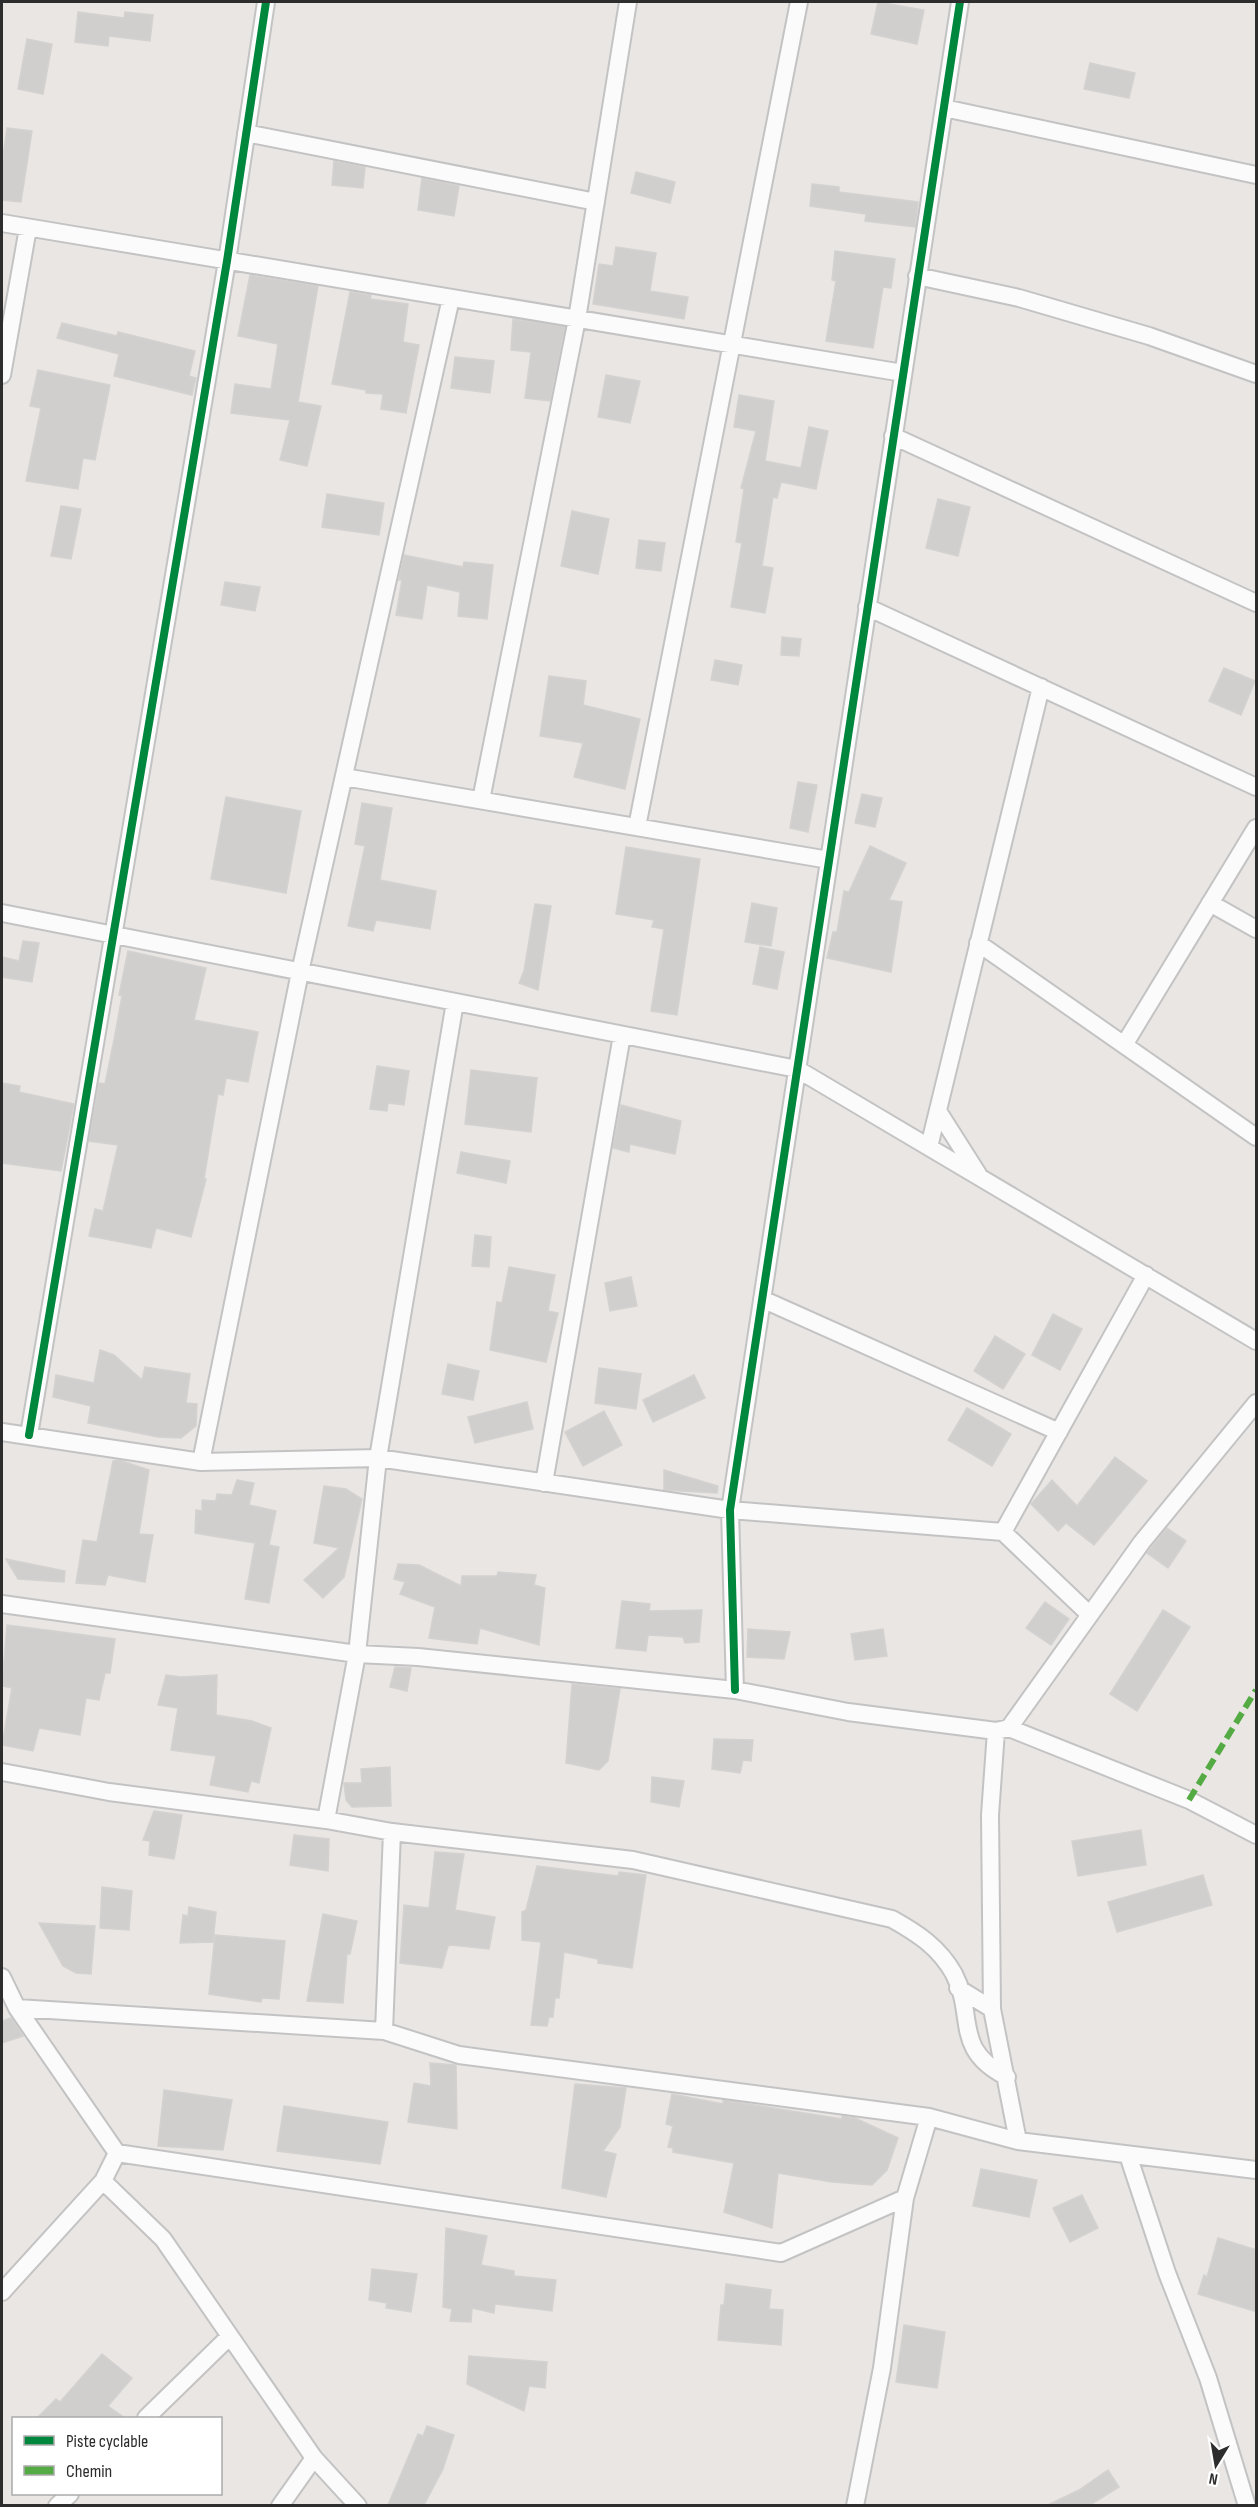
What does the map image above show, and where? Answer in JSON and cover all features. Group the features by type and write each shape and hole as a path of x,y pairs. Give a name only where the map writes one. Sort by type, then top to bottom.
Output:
{"street":[{"path":"29,1435 227,261 266,2"},
{"path":"481,800 577,319 628,2"},
{"path":"636,827 800,2"},
{"path":"735,1690 730,1510 960,2"},
{"path":"944,108 1257,175"},
{"path":"246,133 596,201"},
{"path":"2,223 903,373"},
{"path":"2,375 28,228"},
{"path":"917,276 1019,298 1149,336 1257,374"},
{"path":"201,1462 300,972 451,298"},
{"path":"893,436 1257,603"},
{"path":"867,607 1257,787"},
{"path":"929,1147 1041,687"},
{"path":"344,777 829,860"},
{"path":"1124,1045 1257,828"},
{"path":"1210,903 1257,929"},
{"path":"2,913 797,1069 1257,1341"},
{"path":"978,943 1257,1137"},
{"path":"326,1820 357,1654 378,1458 455,1002"},
{"path":"544,1483 622,1035"},
{"path":"938,1112 980,1177"},
{"path":"1003,1532 1146,1275"},
{"path":"762,1299 1059,1432"},
{"path":"1018,2141 1007,2077 996,2040 992,2009 990,1815 1003,1729 1090,1615 1142,1542 1257,1403"},
{"path":"2,1432 201,1462 378,1458 730,1510 1003,1532 1090,1615"},
{"path":"2,1604 357,1654 418,1657 735,1690 848,1712 1003,1729 1189,1800 1257,1835"},
{"path":"2,1772 109,1792 326,1820 392,1832 633,1860 892,1919 919,1934 939,1952 954,1975 976,2055 993,2070 1007,2077"},
{"path":"384,2031 392,1832"},
{"path":"2,1977 17,2008 117,2153 781,2253 905,2198"},
{"path":"958,1988 992,2009"},
{"path":"17,2008 384,2031 459,2055 929,2117 1018,2141 1257,2170"},
{"path":"855,2505 882,2368 905,2198 929,2117"},
{"path":"2,2292 103,2181 117,2153"},
{"path":"1128,2155 1167,2273 1208,2378 1247,2505"},
{"path":"103,2181 164,2239 314,2458 358,2505"},
{"path":"147,2417 230,2336"},
{"path":"280,2505 314,2458"}],"building":[{"path":"878,2 924,10 917,44 871,34"},
{"path":"78,12 124,18 125,12 153,15 150,41 109,36 108,46 75,42"},
{"path":"27,39 52,44 43,94 18,89"},
{"path":"1090,63 1135,73 1129,98 1084,89"},
{"path":"7,128 32,131 21,202 2,200 2,164"},
{"path":"334,161 365,167 363,188 332,185"},
{"path":"636,172 675,182 670,203 631,193"},
{"path":"422,178 459,186 454,216 418,210"},
{"path":"812,184 839,187 839,192 918,202 915,227 865,221 866,214 810,206"},
{"path":"616,247 656,253 650,291 688,297 684,319 593,304 599,264 613,266"},
{"path":"835,251 895,259 891,288 883,287 873,348 826,341 836,281 832,280"},
{"path":"250,275 318,286 298,402 321,406 307,466 280,460 290,420 231,413 235,384 271,389 278,344 238,336"},
{"path":"350,292 371,295 370,299 408,304 403,342 419,345 406,413 381,409 383,394 366,393 366,390 332,384"},
{"path":"513,319 565,327 550,401 525,398 531,352 511,350"},
{"path":"62,323 117,336 118,332 195,351 189,376 196,378 192,395 114,376 119,354 57,338"},
{"path":"455,357 494,361 490,393 451,388"},
{"path":"38,370 110,385 95,460 83,458 78,489 26,481 41,408 30,406"},
{"path":"606,375 640,381 630,423 598,417"},
{"path":"739,395 774,401 765,461 801,468 809,427 828,431 816,489 781,482 777,498 773,497 762,566 773,568 765,613 731,607 742,543 736,542 744,489 741,488 756,431 734,427"},
{"path":"327,494 384,503 379,535 322,527"},
{"path":"938,499 970,507 958,556 926,548"},
{"path":"61,506 81,509 71,559 51,556"},
{"path":"572,511 609,519 598,574 561,566"},
{"path":"639,540 665,543 661,571 636,568"},
{"path":"404,555 463,567 464,562 493,565 487,619 458,616 460,592 427,585 422,619 396,615"},
{"path":"225,582 260,587 255,611 221,605"},
{"path":"782,637 801,639 799,656 781,655"},
{"path":"715,660 742,665 738,685 711,680"},
{"path":"1224,668 1255,681 1241,715 1209,701"},
{"path":"549,676 586,681 583,705 640,719 625,789 574,777 583,743 540,736"},
{"path":"798,782 817,785 808,832 790,828"},
{"path":"862,794 882,798 875,827 855,823"},
{"path":"226,797 301,811 286,893 211,879"},
{"path":"362,803 392,808 380,880 436,891 430,929 376,920 373,931 348,926 365,846 355,844"},
{"path":"870,846 906,863 889,900 902,902 891,972 827,958 833,932 837,932 844,891 849,892"},
{"path":"626,847 700,859 677,1015 651,1011 664,929 652,927 654,920 616,914"},
{"path":"752,903 777,908 771,946 745,942"},
{"path":"535,904 551,906 538,990 519,983 524,971"},
{"path":"23,941 39,943 32,982 2,977 2,957 19,961"},
{"path":"760,947 784,952 777,989 753,984"},
{"path":"128,951 206,968 194,1020 258,1032 248,1082 226,1078 223,1095 218,1094 204,1179 206,1179 191,1237 156,1228 151,1248 89,1236 95,1209 103,1211 118,1145 89,1141 99,1083 105,1084"},
{"path":"377,1066 409,1071 404,1105 388,1103 387,1111 370,1109"},
{"path":"471,1070 537,1078 531,1132 465,1124"},
{"path":"2,1083 20,1086 19,1092 74,1104 61,1171 2,1163"},
{"path":"621,1105 681,1121 675,1154 630,1144 629,1152 613,1148"},
{"path":"461,1152 510,1161 506,1183 457,1173"},
{"path":"475,1235 491,1237 489,1267 472,1266"},
{"path":"509,1267 555,1275 548,1311 558,1313 546,1362 490,1350 497,1302 502,1303"},
{"path":"631,1277 637,1306 610,1311 605,1283"},
{"path":"1053,1314 1082,1329 1060,1370 1032,1355"},
{"path":"995,1336 1025,1354 1003,1389 974,1371"},
{"path":"100,1350 114,1355 142,1380 145,1367 190,1374 186,1403 197,1404 196,1426 181,1438 158,1437 88,1423 91,1406 53,1397 56,1375 94,1383"},
{"path":"448,1364 479,1371 473,1400 442,1394"},
{"path":"599,1368 641,1374 636,1409 595,1403"},
{"path":"694,1375 705,1398 653,1422 643,1400"},
{"path":"527,1402 533,1429 475,1443 468,1417"},
{"path":"967,1408 1011,1434 992,1466 948,1440"},
{"path":"604,1411 622,1445 583,1466 565,1432"},
{"path":"1115,1457 1147,1481 1094,1545 1066,1523 1058,1531 1031,1504 1052,1480 1077,1506"},
{"path":"119,1460 149,1470 139,1534 153,1535 145,1582 108,1575 105,1585 76,1583 83,1540 97,1542 113,1461"},
{"path":"664,1470 718,1486 717,1493 664,1490"},
{"path":"237,1480 254,1483 249,1505 276,1511 269,1545 279,1547 269,1603 245,1599 255,1543 195,1533 196,1510 202,1511 202,1500 216,1501 217,1494 232,1495"},
{"path":"324,1486 346,1489 362,1499 344,1577 323,1598 304,1580 339,1548 314,1543"},
{"path":"1167,1528 1186,1541 1168,1568 1147,1553"},
{"path":"6,1559 65,1571 64,1582 18,1579"},
{"path":"398,1564 419,1565 461,1586 462,1576 497,1576 498,1572 536,1575 534,1585 545,1588 539,1645 480,1628 477,1644 429,1638 435,1607 400,1594 405,1582 394,1579"},
{"path":"622,1601 650,1604 649,1611 702,1610 699,1642 685,1643 683,1637 648,1635 646,1651 616,1648"},
{"path":"1045,1602 1069,1619 1051,1645 1026,1628"},
{"path":"1163,1610 1190,1627 1137,1711 1110,1694"},
{"path":"7,1625 115,1639 110,1673 105,1673 99,1700 86,1698 80,1735 39,1728 33,1751 2,1745 12,1688 2,1686"},
{"path":"748,1629 790,1632 784,1659 747,1657"},
{"path":"883,1629 887,1656 855,1660 851,1634"},
{"path":"395,1667 411,1668 407,1691 390,1687"},
{"path":"166,1675 181,1677 217,1675 216,1715 252,1721 271,1728 259,1783 251,1781 248,1792 210,1785 216,1756 171,1750 178,1708 158,1705"},
{"path":"572,1684 620,1689 608,1761 599,1770 566,1763"},
{"path":"714,1739 753,1740 751,1761 743,1760 740,1773 712,1769"},
{"path":"390,1767 391,1806 352,1807 346,1800 344,1783 362,1783 361,1769"},
{"path":"652,1777 684,1781 679,1807 651,1802"},
{"path":"154,1811 182,1815 174,1859 149,1855 150,1841 143,1840"},
{"path":"1141,1830 1146,1865 1078,1876 1072,1841"},
{"path":"294,1835 329,1839 328,1871 290,1865"},
{"path":"435,1852 464,1854 455,1910 495,1917 489,1949 448,1946 442,1968 400,1963 404,1905 429,1908"},
{"path":"537,1866 618,1876 619,1872 646,1875 632,1968 598,1963 598,1959 564,1952 559,1998 555,1998 553,2017 549,2017 547,2026 531,2025 541,1942 522,1940 522,1912 526,1910"},
{"path":"1203,1875 1212,1905 1117,1932 1108,1902"},
{"path":"102,1887 132,1891 129,1930 100,1928"},
{"path":"189,1907 216,1912 213,1942 180,1943 183,1915 188,1916"},
{"path":"323,1914 357,1921 350,1954 347,1954 343,2003 307,2001"},
{"path":"39,1923 95,1926 91,1974 76,1973 63,1966"},
{"path":"215,1935 285,1941 279,1999 262,1998 261,2002 209,1994"},
{"path":"11,2018 23,2036 2,2043 2,2021"},
{"path":"430,2063 456,2065 457,2129 408,2122 414,2083 431,2086"},
{"path":"575,2084 626,2088 620,2127 603,2151 616,2154 606,2197 562,2188"},
{"path":"164,2090 232,2100 223,2150 158,2146"},
{"path":"672,2094 723,2104 723,2100 842,2119 842,2116 855,2118 898,2138 887,2170 872,2185 832,2182 778,2173 772,2228 724,2212 734,2163 673,2152 673,2148 668,2147 673,2126 666,2124"},
{"path":"284,2106 388,2122 380,2164 277,2151"},
{"path":"981,2169 1037,2180 1029,2217 973,2206"},
{"path":"1082,2195 1098,2228 1070,2242 1053,2208"},
{"path":"446,2228 487,2236 481,2265 514,2271 514,2276 556,2280 552,2311 495,2304 494,2313 472,2308 471,2322 450,2321 452,2309 443,2307"},
{"path":"1218,2238 1257,2250 1257,2312 1198,2294 1204,2275 1207,2277"},
{"path":"372,2269 417,2274 411,2312 386,2308 387,2303 369,2300"},
{"path":"726,2284 771,2290 769,2309 783,2310 781,2345 718,2340 721,2305 724,2305"},
{"path":"904,2325 945,2332 937,2388 896,2382"},
{"path":"102,2354 132,2378 108,2406 124,2417 38,2417 56,2399 60,2402"},
{"path":"469,2356 547,2362 545,2388 529,2386 524,2411 467,2384"},
{"path":"427,2426 454,2435 443,2469 424,2505 388,2505 418,2434 423,2436"},
{"path":"1108,2470 1119,2487 1090,2505 1048,2505 1079,2490"}],"marked path":[{"path":"1189,1800 1256,1690"}],"cycle path":[{"path":"29,1435 227,261 266,2"},
{"path":"735,1690 730,1510 960,2"}]}
